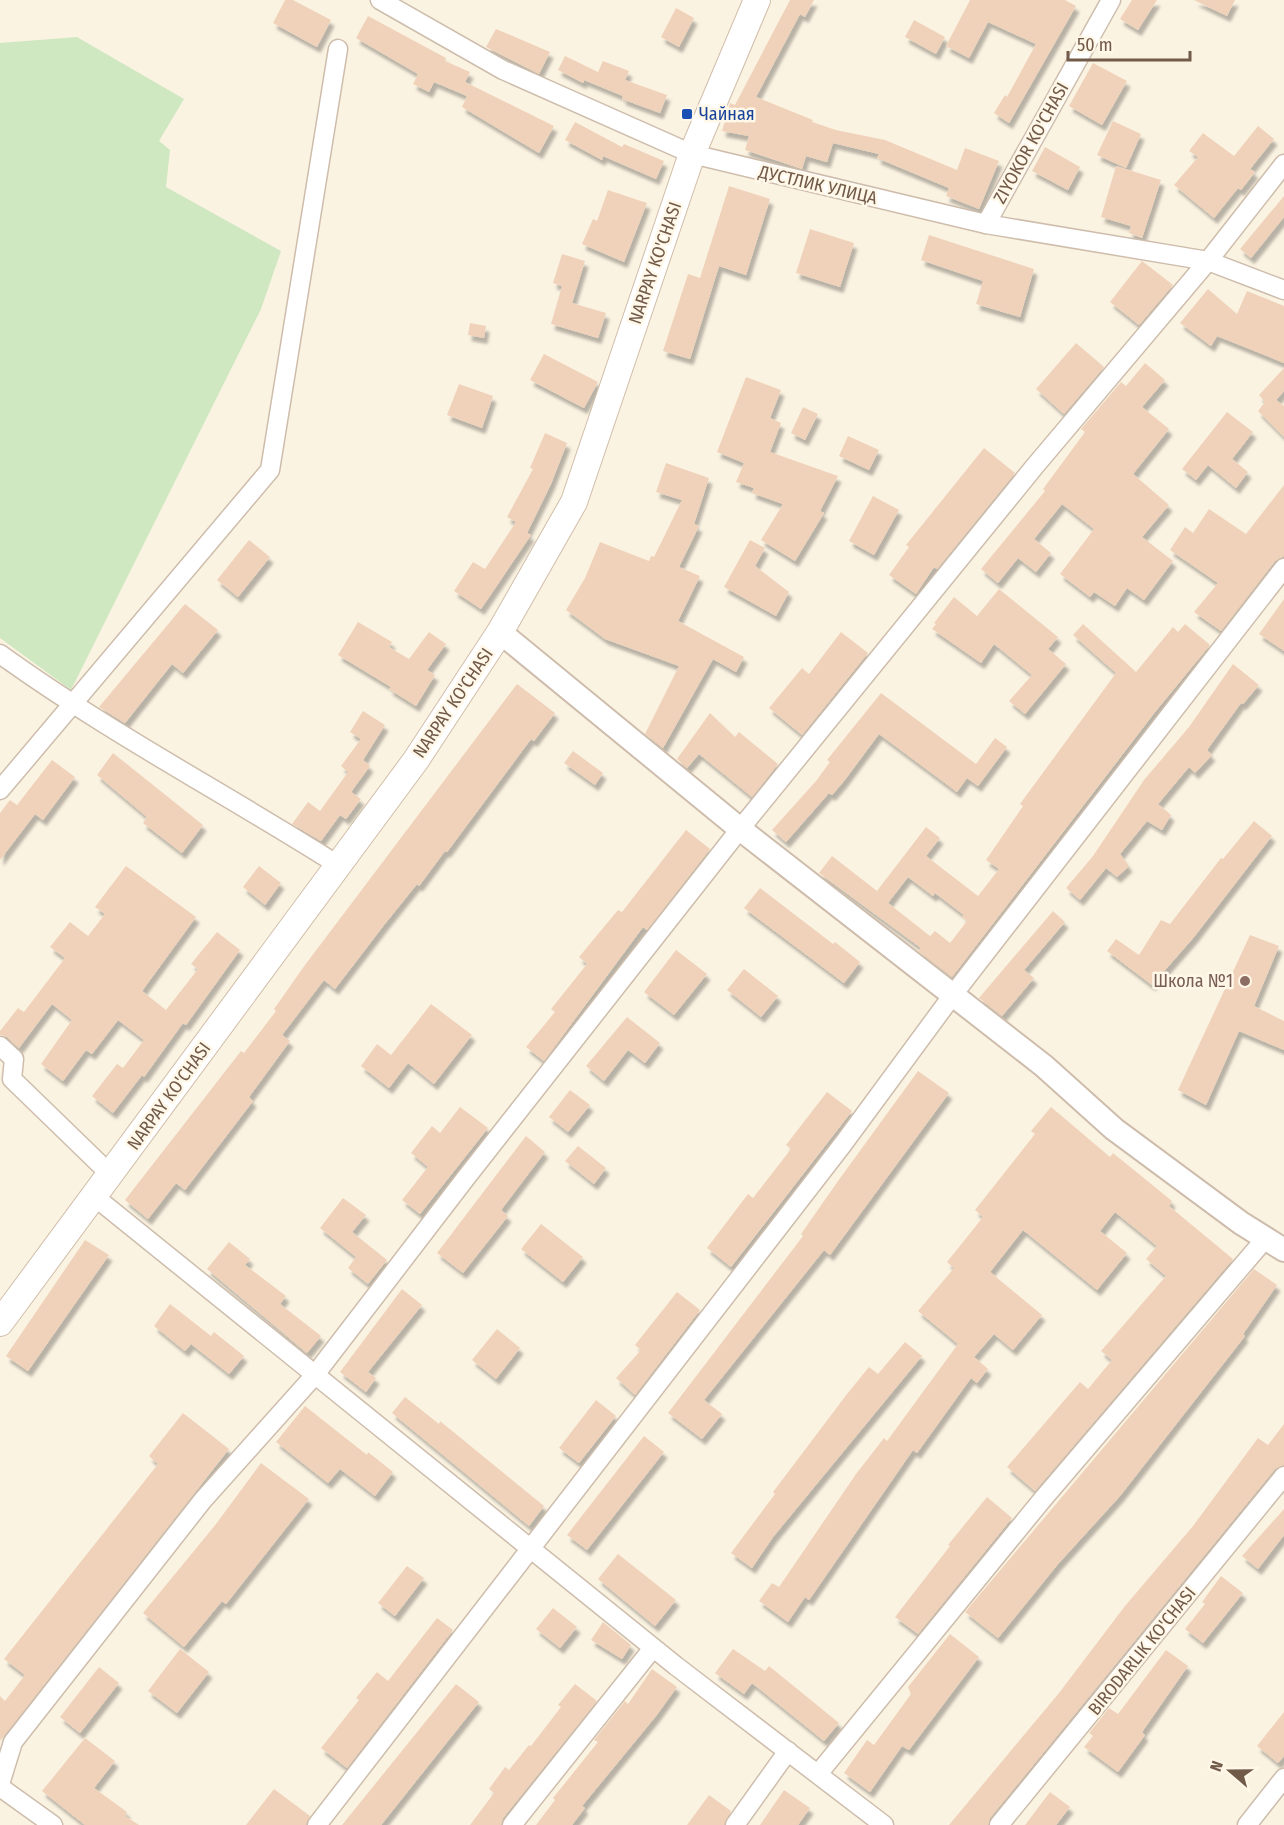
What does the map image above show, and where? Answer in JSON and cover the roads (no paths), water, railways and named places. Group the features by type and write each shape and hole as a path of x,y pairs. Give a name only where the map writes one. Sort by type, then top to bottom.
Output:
{"main road":[{"name":"NARPAY KO'CHASI","path":"0,1323 416,760 500,632 574,502 692,154 757,0"}],"street":[{"name":"ДУСТЛИК УЛИЦА","path":"380,0 502,70 692,154 986,224 1208,261 1284,290"},
{"name":"ZIYOKOR KO'CHASI","path":"986,224 1111,0"},
{"path":"0,790 270,470 338,50"},
{"path":"53,1825 0,1785 13,1742 203,1500 314,1376 465,1179 740,829 1035,466 1208,261 1284,164"},
{"path":"317,1825 828,1163 952,996 1284,568"},
{"path":"500,632 740,829 1044,1066 1114,1129 1275,1244 1042,1500 818,1774"},
{"path":"0,654 74,705 245,806 338,865"},
{"path":"0,1046 14,1059 12,1079 111,1174"},
{"path":"95,1197 653,1648 884,1825"},
{"name":"BIRODARLIK KO'CHASI","path":"999,1825 1284,1476"},
{"path":"512,1825 653,1648"},
{"path":"735,1825 788,1751"},
{"path":"1247,1825 1284,1779"}],"place":[{"name":"Чайная","path":"687,114"},
{"name":"Школа №1","path":"1245,981"}]}
